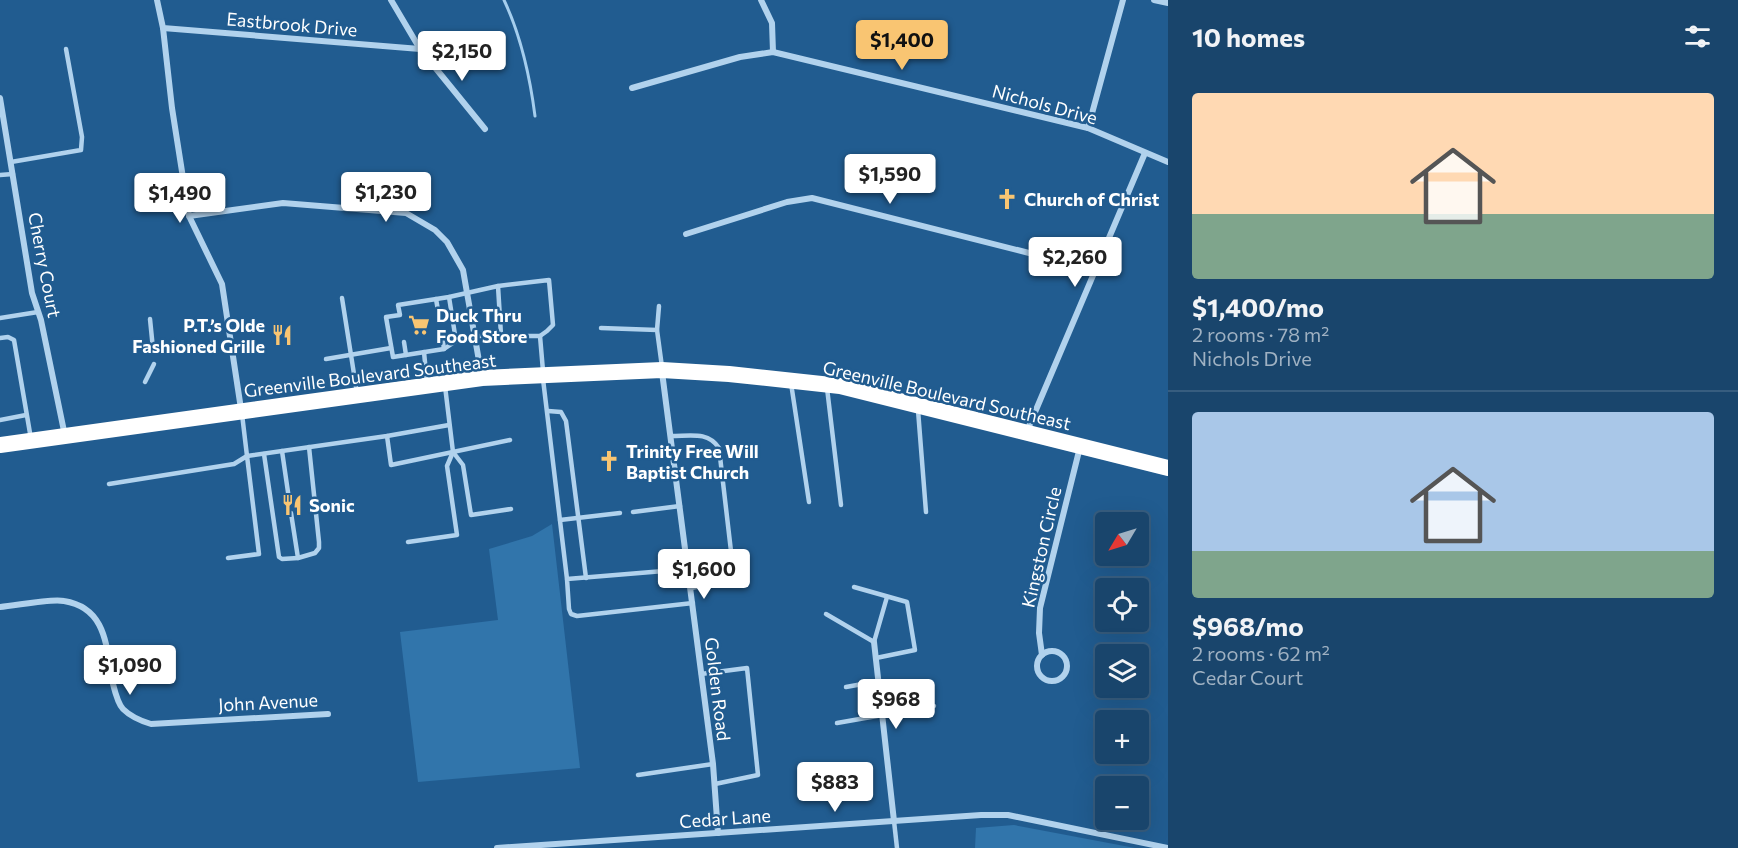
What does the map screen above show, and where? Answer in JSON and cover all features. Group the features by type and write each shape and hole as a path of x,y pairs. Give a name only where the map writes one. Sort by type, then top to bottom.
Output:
{"highway":[{"name":"Greenville Boulevard Southeast","path":"0,445 482,378 662,370 840,386 1168,468"}],"street":[{"path":"157,0 163,28 172,108 189,216 222,284 241,412"},
{"path":"391,0 420,49 485,129"},
{"path":"761,0 772,23 772,52"},
{"path":"1088,128 1123,0"},
{"path":"1154,0 1168,3"},
{"name":"Eastbrook Drive","path":"163,28 420,49"},
{"name":"Nichols Drive","path":"632,88 740,57 772,52 1088,128 1168,162"},
{"name":"Cherry Court","path":"0,98 32,293 65,437"},
{"path":"1027,432 1145,153"},
{"path":"686,234 787,202 812,198 1096,270"},
{"path":"189,216 283,203 406,213 435,230 447,242 463,270 482,378"},
{"name":"Golden Road","path":"662,370 713,764 718,833"},
{"name":"Kingston Circle","path":"1042,655 1039,633 1040,608 1080,447"},
{"name":"John Avenue","path":"0,607 63,600 81,607 96,618 102,629 114,690 122,708 136,719 152,724 328,714"},
{"path":"874,642 894,820"},
{"path":"1051,651 1064,657 1067,666 1064,675 1056,681 1042,677 1037,669 1042,655 1051,651"},
{"name":"Cedar Lane","path":"497,848 981,814 1008,815 1168,848"}],"lane":[{"path":"11,162 81,150 82,137 66,49"},
{"path":"0,176 12,174"},
{"path":"400,315 386,317 393,357 444,349 456,341 474,336 540,336 548,332 552,325 549,280 498,286 398,305 400,315 401,321"},
{"path":"498,286 501,335"},
{"path":"449,297 456,341"},
{"path":"342,298 358,396"},
{"path":"436,299 440,316"},
{"path":"658,306 657,330 662,370"},
{"path":"0,318 38,312"},
{"path":"150,319 153,349"},
{"path":"601,328 657,330"},
{"path":"442,336 444,349"},
{"path":"540,336 571,614 577,616 693,603"},
{"path":"0,338 8,337 14,340 31,441"},
{"path":"404,342 406,355"},
{"path":"326,358 391,348"},
{"path":"424,352 428,385"},
{"path":"145,382 154,364"},
{"path":"791,381 809,502"},
{"path":"445,383 453,452 463,465 471,515 511,509"},
{"path":"827,385 841,505"},
{"path":"917,406 926,512"},
{"path":"548,411 561,412 566,422 586,578"},
{"path":"228,558 259,554 241,412"},
{"path":"0,420 26,415"},
{"path":"108,484 234,464 247,456 449,425"},
{"path":"387,436 391,465 510,440"},
{"path":"671,436 705,436 714,440 719,448 734,577 729,581 691,588"},
{"path":"264,454 279,557 282,559 297,558 315,553 319,548 309,447"},
{"path":"282,451 289,499"},
{"path":"408,542 457,535 447,466 453,452"},
{"path":"633,512 680,506"},
{"path":"291,513 297,558"},
{"path":"560,520 620,513"},
{"path":"567,579 688,569"},
{"path":"854,587 907,602 915,650 876,658"},
{"path":"826,614 874,642 887,597"},
{"path":"701,674 747,668 758,776 715,784"},
{"path":"846,687 879,681"},
{"path":"837,723 933,706"},
{"path":"638,775 713,764"},
{"path":"894,820 897,848"}],"shaded area":[{"path":"552,524 580,768 418,782 400,632 498,620 489,549 532,536"},
{"path":"1014,825 1135,848 975,848 976,828"}],"waterway":[{"path":"504,0 524,57 535,116"}],"place":[{"name":"Church of Christ","path":"1007,199"},
{"name":"Duck Thru Food Store","path":"419,325"},
{"name":"P.T.’s Olde Fashioned Grille","path":"282,335"},
{"name":"Trinity Free Will Baptist Church","path":"609,461"},
{"name":"Sonic","path":"292,505"}]}
